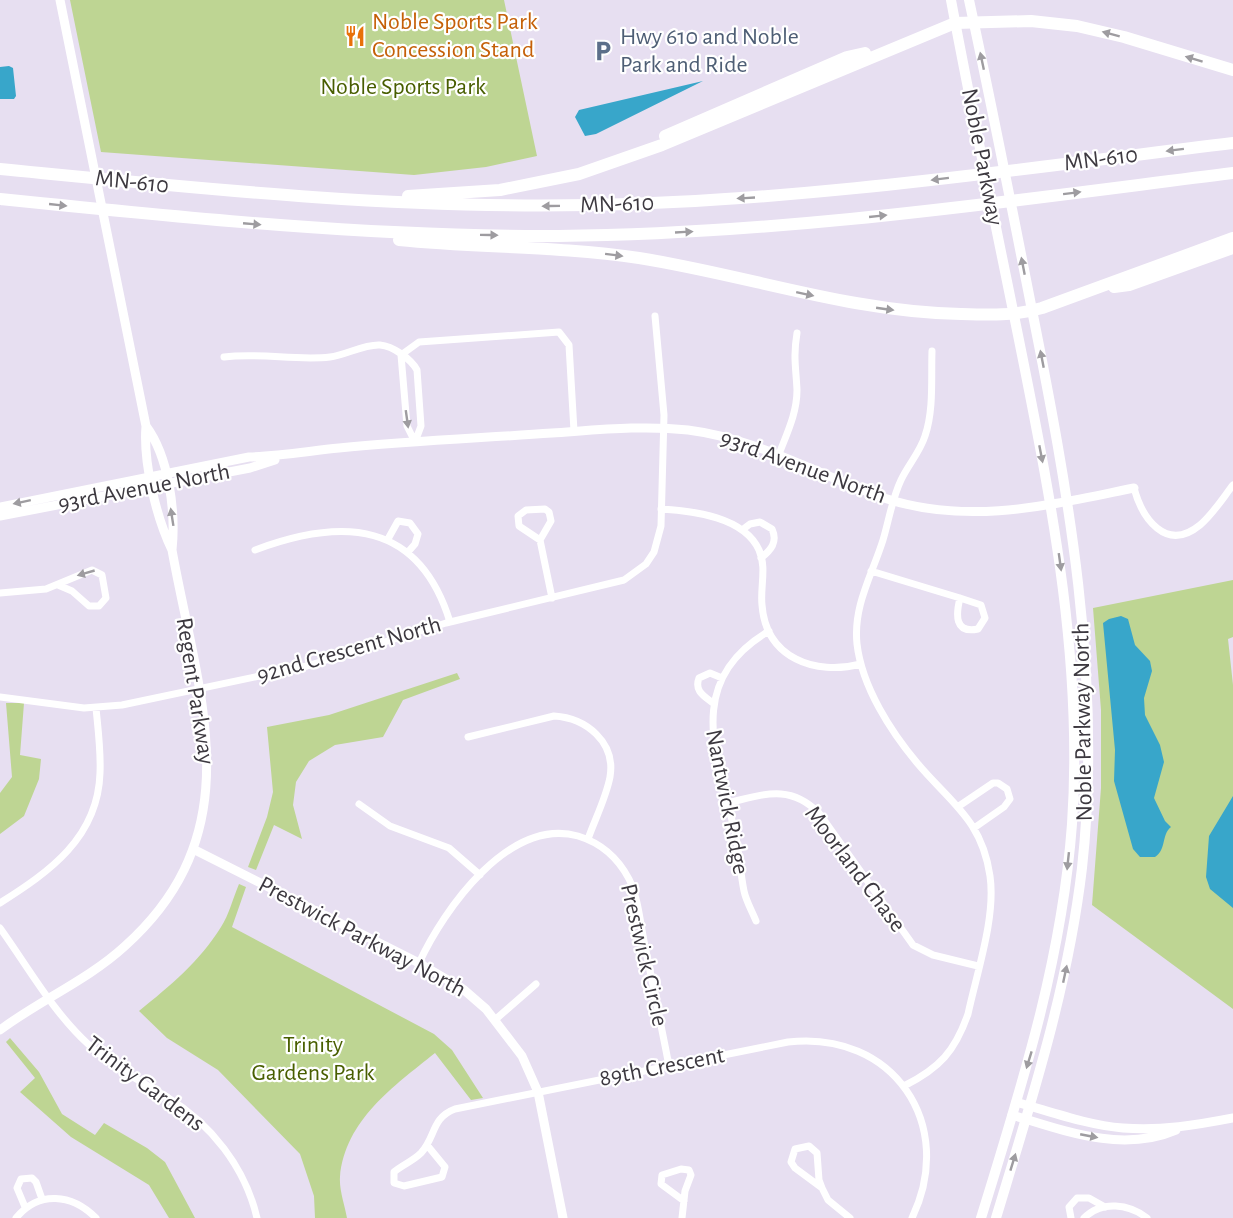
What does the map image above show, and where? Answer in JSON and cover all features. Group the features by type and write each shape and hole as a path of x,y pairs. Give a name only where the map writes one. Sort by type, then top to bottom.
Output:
{"highway":[{"path":"257,194 417,196 466,193 554,180 662,145 955,23 1031,21 1083,27 1233,70"},
{"name":"MN-610","path":"0,169 257,194 440,204 648,203 841,190 1233,143"},
{"name":"MN-610","path":"0,199 326,229 507,236 720,230 861,218 1233,173"},
{"path":"326,229 429,243 613,255 671,264 869,306 944,314 1014,315 1095,289 1233,238"},
{"path":"1095,289 1129,285 1233,248"}],"main road":[{"name":"Noble Parkway","path":"951,0 1014,315"},
{"name":"Noble Parkway","path":"969,0 1014,221"},
{"name":"Noble Parkway North","path":"996,1218 1030,1106 1067,967 1077,908 1085,829 1088,762 1087,696 1078,580 1067,501 1014,221"},
{"name":"Noble Parkway North","path":"981,1218 1016,1102 1050,976 1064,899 1072,824 1074,757 1072,678 1064,584 1052,504 1014,315"}],"street":[{"path":"60,0 146,426"},
{"path":"655,316 664,428 662,509 696,513 742,530 759,550 762,608 769,631 787,653 811,666 838,669 861,664"},
{"path":"401,355 419,342 559,332 568,345 574,431"},
{"path":"779,454 794,413 797,390 793,361 797,333"},
{"path":"224,357 245,354 292,358 332,357 379,345 393,349 413,363 417,370 421,426 415,442"},
{"path":"912,1218 922,1193 927,1157 921,1122 904,1086 928,1074 953,1047 968,1014 991,897 987,860 974,828 959,806 918,764 901,741 876,699 861,664 856,631 857,614 893,500 901,480 925,438 929,423 933,351"},
{"path":"401,355 407,426 415,442"},
{"name":"Regent Parkway","path":"146,426 154,437 166,479 174,530 172,550"},
{"name":"Regent Parkway","path":"0,1030 106,961 138,934 167,898 193,849 202,816 209,764 206,730 172,550 163,532 151,482 145,440 146,426"},
{"name":"93rd Avenue North","path":"0,516 166,479 249,457 286,456 337,448 415,442 574,431 664,428 715,435 779,454 893,500 946,512 977,514 1052,504 1134,488 1141,511 1147,520 1155,528 1177,534 1198,527 1233,485"},
{"name":"93rd Avenue North","path":"0,507 151,482"},
{"path":"540,540 519,526 517,521 521,512 540,508 549,512 551,521 540,540 552,598"},
{"name":"92nd Crescent North","path":"0,697 65,706 96,708 122,705 325,662 450,622 624,580 646,564 654,552 661,526 662,509"},
{"path":"388,539 398,522 410,523 418,534 415,544 408,552"},
{"path":"742,530 750,524 760,522 772,529 775,538 773,546 761,558"},
{"path":"255,550 288,538 331,532 364,533 388,539 408,552 432,578 441,592 450,622"},
{"path":"0,594 25,593 58,585 86,571 97,571 104,580 106,598 99,606 89,606 72,591 58,585"},
{"path":"871,571 960,598 981,605 985,618 978,629 964,629 958,625 956,618 960,598"},
{"name":"Nantwick Ridge","path":"756,921 744,892 737,842 712,731 713,703 722,678 734,658 769,631"},
{"path":"713,703 700,693 697,682 699,678 710,673 722,678"},
{"path":"0,903 54,866 77,841 86,826 93,808 100,774 96,708"},
{"path":"468,737 554,716 567,717 591,728 606,749 610,775 588,839"},
{"path":"959,806 993,783 1007,789 1010,799 1004,807 974,828"},
{"name":"Moorland Chase","path":"727,803 778,793 801,798 819,813 913,945 933,955 978,966"},
{"path":"359,804 390,826 449,848 480,875"},
{"name":"Prestwick Circle","path":"419,963 454,904 480,875 511,848 540,835 556,833 588,839 613,856 631,882 669,1066"},
{"name":"Prestwick Parkway North","path":"193,849 419,963 464,989 496,1019 522,1056 538,1092 563,1218"},
{"name":"Trinity Gardens","path":"0,928 49,997 85,1042 104,1059 183,1107 214,1136 239,1171 257,1218"},
{"path":"496,1019 536,984"},
{"name":"89th Crescent","path":"427,1145 445,1167 442,1177 404,1186 394,1183 394,1172 410,1162 427,1145 435,1123 447,1112 788,1041 825,1040 861,1051 892,1072 904,1086"},
{"path":"1016,1102 1073,1119 1114,1127 1181,1128 1233,1118"},
{"path":"1012,1115 1087,1136 1120,1140 1165,1135 1181,1128"},
{"path":"822,1188 795,1168 791,1158 795,1149 805,1145 815,1150 819,1180 828,1200 850,1218"},
{"path":"682,1218 691,1175 688,1170 681,1168 662,1175 661,1184 684,1201"},
{"path":"25,1207 17,1188 21,1179 32,1178 36,1182 42,1199"},
{"path":"16,1218 25,1207 42,1199 57,1197 70,1200 96,1218"},
{"path":"1071,1218 1069,1208 1077,1198 1089,1198 1106,1207 1131,1208 1147,1218"},
{"path":"1084,1218 1106,1207"}],"green space":[{"name":"Noble Sports Park","path":"70,0 504,0 537,156 486,167 414,175 101,152"},
{"path":"1233,580 1233,637 1228,639 1233,685 1233,1009 1092,905 1101,788 1101,710 1093,608"},
{"path":"457,673 460,679 403,700 383,737 335,745 309,761 296,782 293,805 302,839 274,825 256,870 248,867 267,817 273,792 267,727 329,715"},
{"path":"6,703 24,703 20,755 41,759 39,779 24,816 0,834 0,793 12,777"},
{"name":"Trinity Gardens Park","path":"239,884 246,887 232,927 434,1034 452,1050 483,1098 471,1100 435,1053 388,1092 361,1121 344,1157 340,1182 347,1218 315,1218 314,1196 300,1154 218,1070 167,1038 139,1011 204,951 224,922"},
{"path":"10,1038 39,1072 62,1114 95,1135 104,1123 147,1148 165,1162 195,1218 169,1218 149,1185 71,1137 20,1092 35,1078 6,1042"}],"water":[{"path":"0,67 13,68 16,96 14,99 0,99"},
{"path":"703,81 596,134 585,136 575,117 579,110"},
{"path":"1121,616 1128,619 1135,645 1150,661 1152,671 1144,698 1145,715 1160,745 1164,762 1154,798 1165,821 1171,827 1159,854 1155,857 1140,857 1133,849 1114,781 1115,750 1103,623"},
{"path":"1233,796 1233,908 1210,889 1206,877 1209,836"}],"place":[{"name":"Noble Sports Park Concession Stand","path":"355,36"},
{"name":"Hwy 610 and Noble Park and Ride","path":"603,51"}]}
